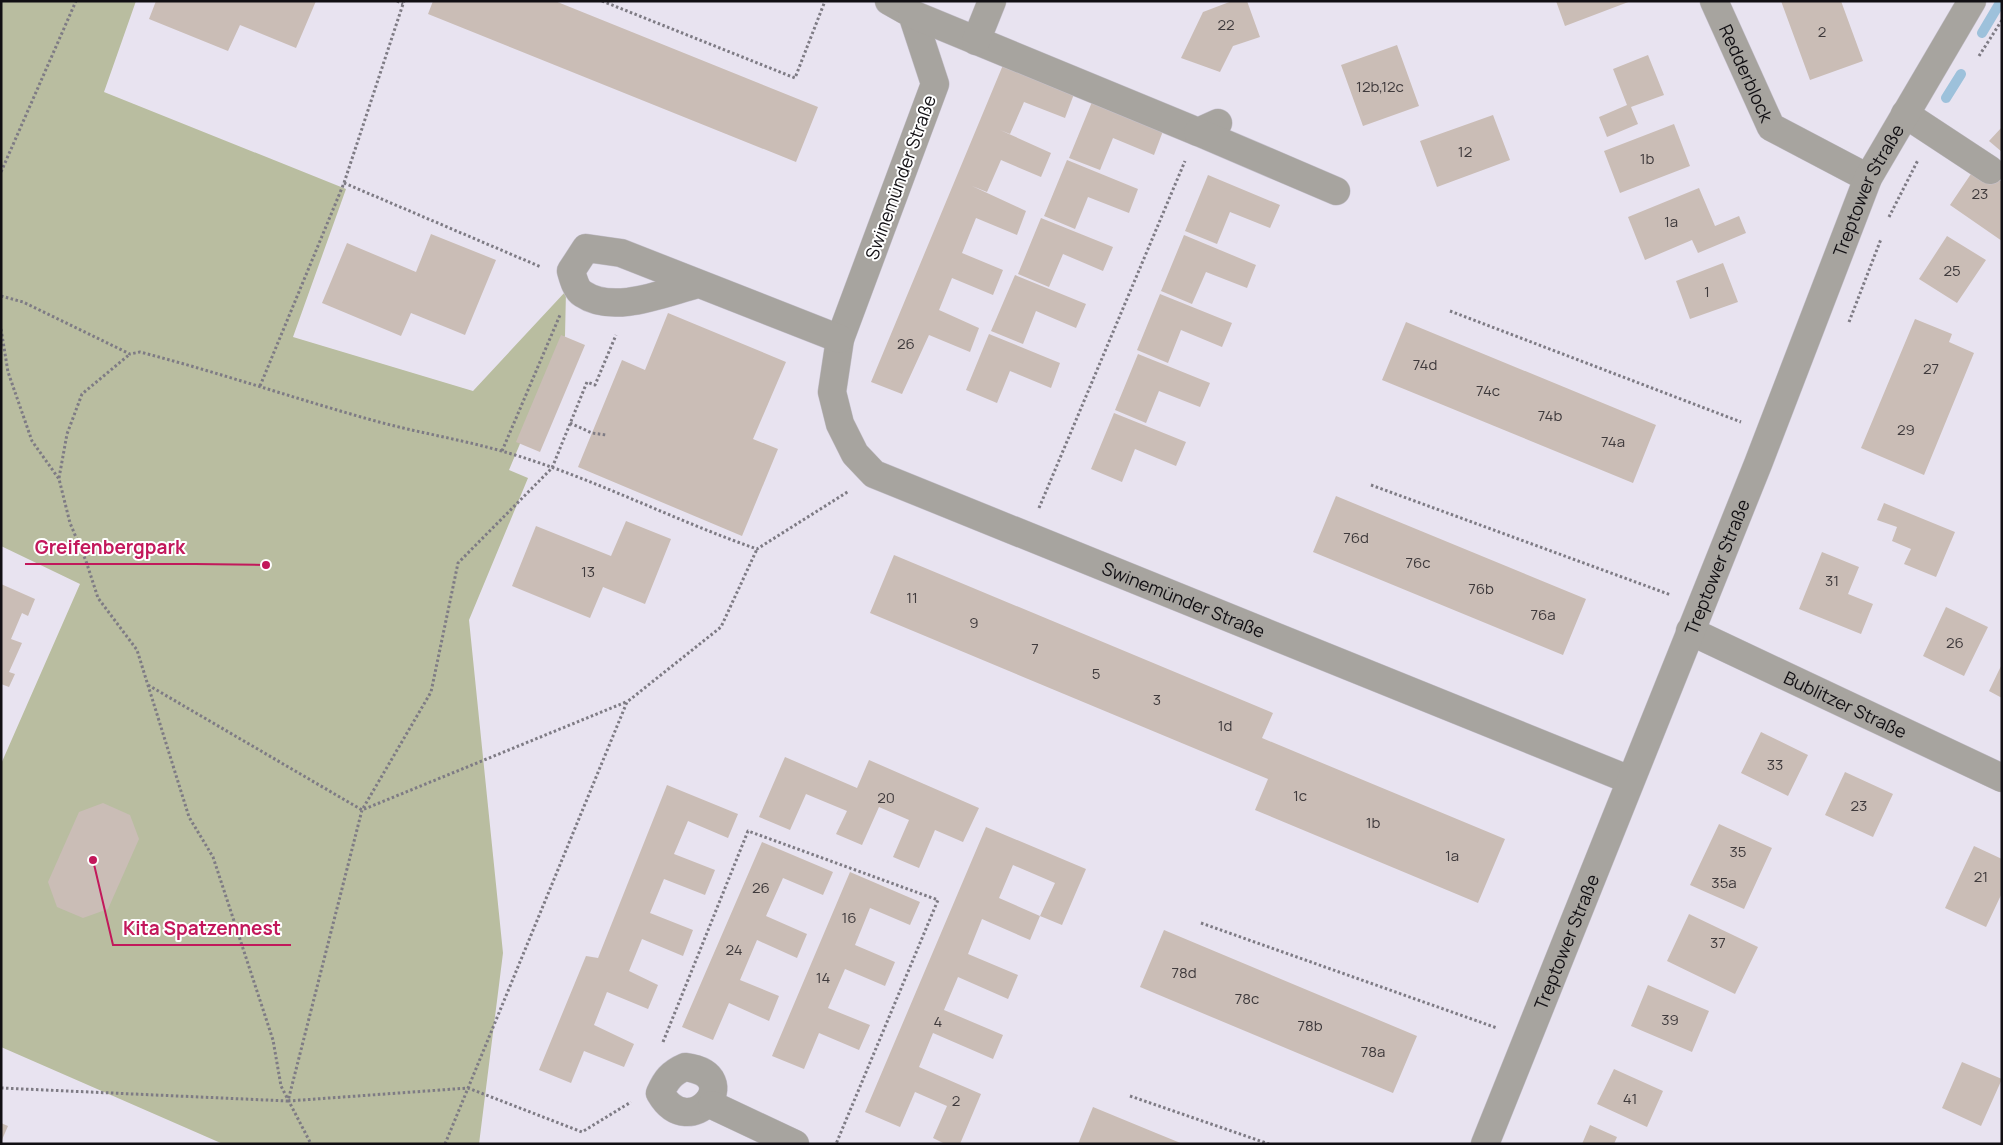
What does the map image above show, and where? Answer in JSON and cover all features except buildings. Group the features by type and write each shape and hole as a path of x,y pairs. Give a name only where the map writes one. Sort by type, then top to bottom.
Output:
{"street":[{"path":"976,41 992,1"},
{"name":"Redderblock","path":"1714,1 1771,126 1868,178"},
{"name":"Treptower Straße","path":"1485,1144 1769,433 1868,178 1972,1"},
{"name":"Swinemünder Straße","path":"901,8 976,41 1208,128 1336,191"},
{"name":"Swinemünder Straße","path":"901,8 935,84 840,339 832,392 840,424 855,454 874,474 1630,780"},
{"path":"1906,114 1990,170"},
{"path":"698,284 648,300 610,303 582,294 574,282 571,270 586,248 621,253 840,339"},
{"name":"Bublitzer Straße","path":"1690,631 2002,778"},
{"path":"685,1068 698,1069 710,1078 714,1090 712,1105 701,1116 690,1120 677,1117 667,1109 660,1093 665,1081 675,1071 685,1068"},
{"path":"712,1105 795,1144"}],"path":[{"path":"1,172 76,1"},
{"path":"260,386 344,183 404,2 397,1"},
{"path":"602,1 795,78 825,1"},
{"path":"1978,58 2002,20"},
{"path":"1027,536 1208,128"},
{"path":"1887,221 1932,132"},
{"path":"344,183 537,265"},
{"path":"1845,331 1884,231"},
{"path":"502,452 574,282"},
{"path":"1,296 23,302 130,354"},
{"path":"288,1101 362,810 431,692 458,563 552,468 587,382 595,385 630,302"},
{"path":"1450,310 1769,433"},
{"path":"1,329 8,372 29,434 59,479 70,523 86,561 98,598 137,650 189,817 213,857 273,1040 281,1086 312,1144"},
{"path":"59,479 67,434 82,394 130,354 140,352 217,372 382,423 502,452 552,468 707,532 757,549"},
{"path":"570,423 592,433 606,435"},
{"path":"362,810 626,702 721,627 757,549 815,514 874,474"},
{"path":"1371,484 1700,606"},
{"path":"148,685 362,810"},
{"path":"445,1144 626,702"},
{"path":"1,1088 288,1101 468,1088 582,1132 665,1081 662,1040 748,831 938,900 836,1144"},
{"path":"1201,922 1526,1039"},
{"path":"1130,1096 1270,1144"}],"green space":[{"path":"1,1 136,1 104,92 346,189 293,337 473,391 566,291 565,336 509,470 528,478 469,620 503,953 479,1144 223,1144 1,1047 1,764 80,584 1,546"}],"waterway":[{"path":"1982,33 2001,1"},
{"path":"1946,98 1961,74"}],"place":[{"name":"Greifenbergpark","path":"266,565"},
{"name":"Kita Spatzennest","path":"93,860"}]}
